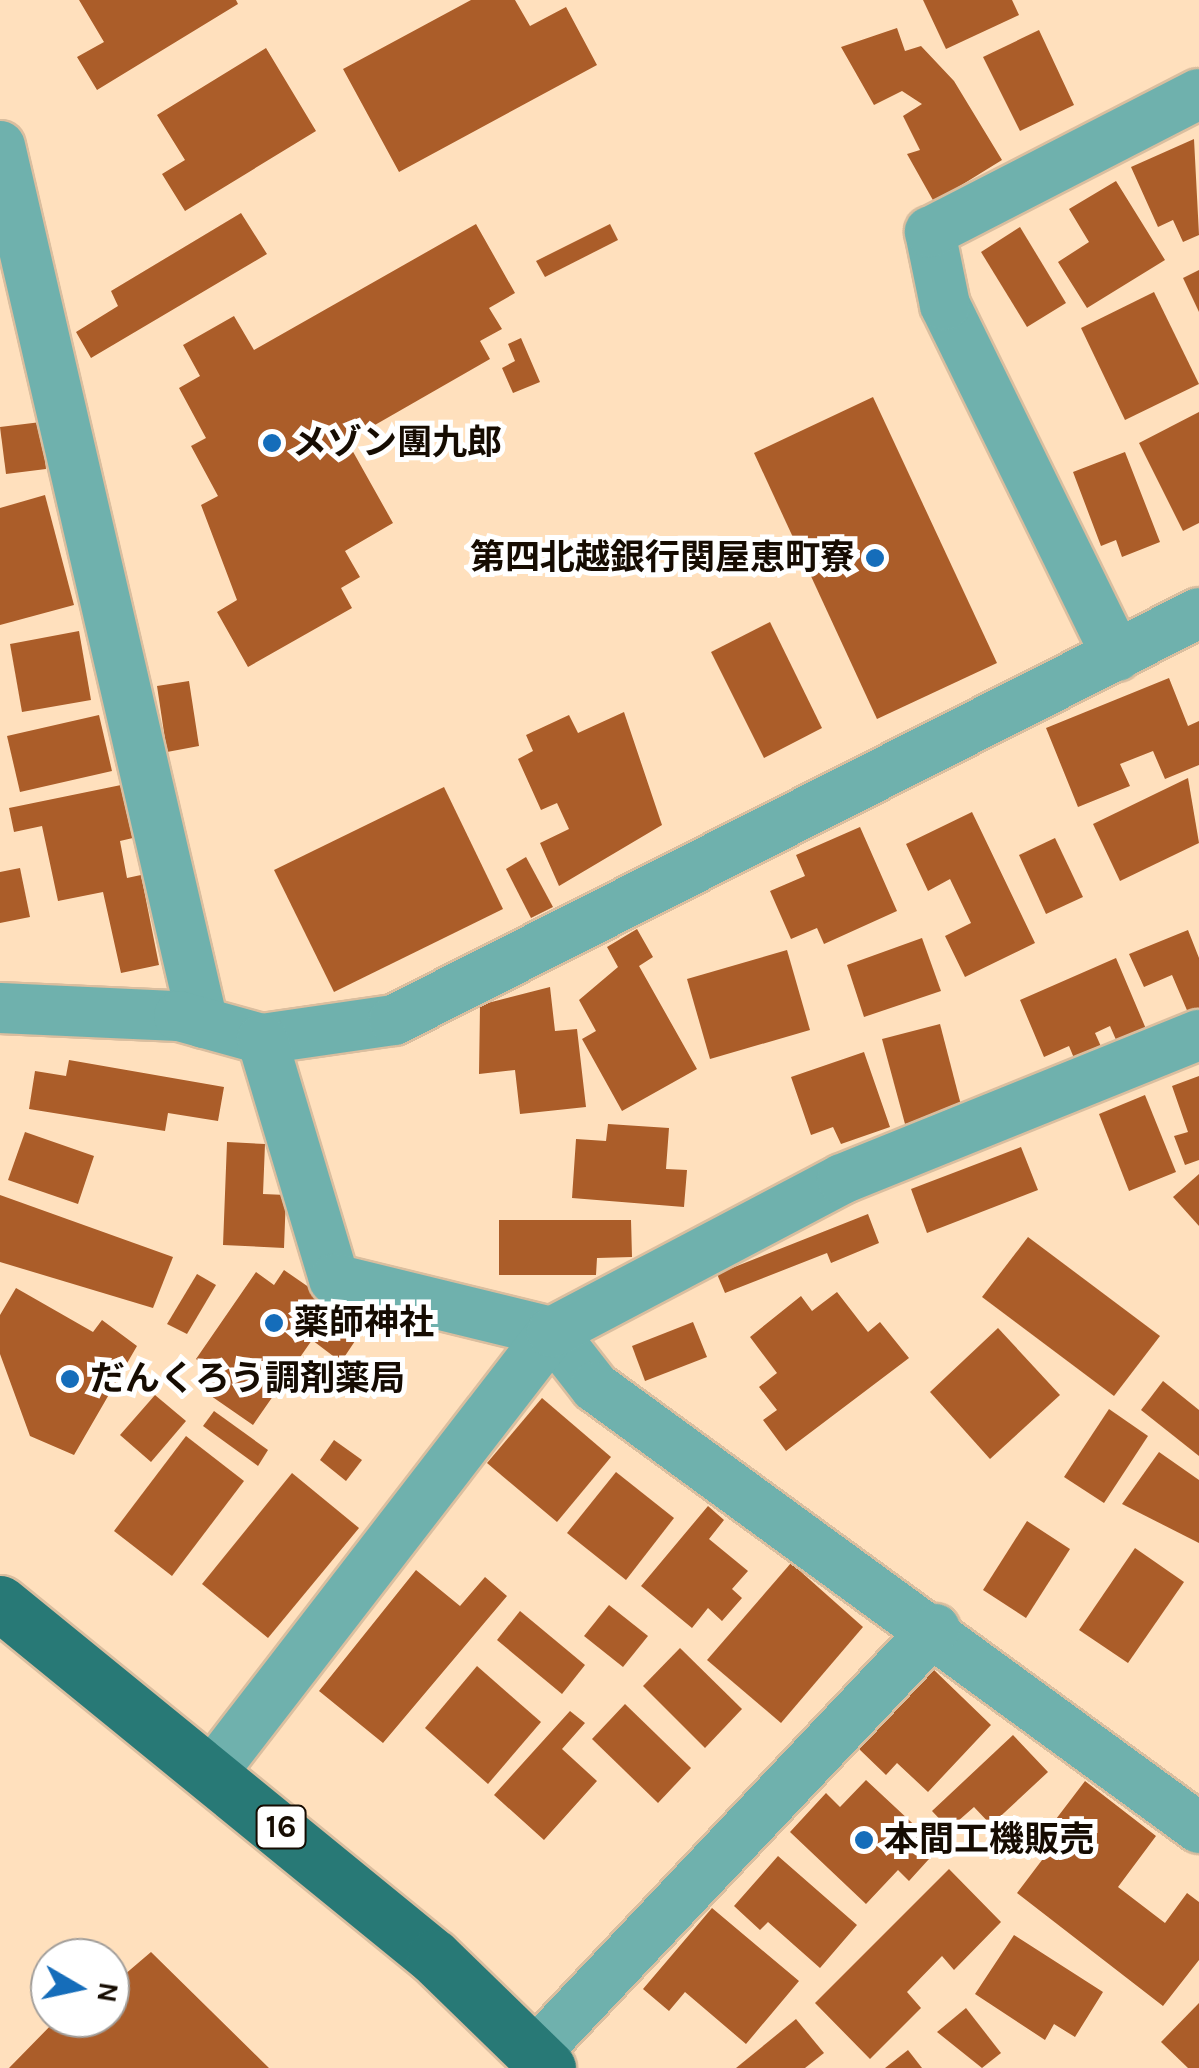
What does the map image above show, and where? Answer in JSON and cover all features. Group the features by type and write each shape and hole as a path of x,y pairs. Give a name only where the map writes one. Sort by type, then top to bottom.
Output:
{"main road":[{"name":"16","path":"0,1603 214,1770 542,2060"}],"street":[{"path":"1118,656 945,305 930,232 1199,94"},
{"path":"0,146 203,1022"},
{"path":"0,1008 203,1022 262,1039 394,1020 1199,613"},
{"path":"214,1770 552,1332 842,1179 1199,1035"},
{"path":"262,1039 334,1279 552,1332 595,1387 935,1629 1199,1828"},
{"path":"542,2060 935,1629"}],"building":[{"path":"79,0 236,0 238,4 97,90 77,57 104,42"},
{"path":"471,0 515,0 530,26 566,7 597,65 399,172 343,69"},
{"path":"923,0 1012,0 1019,15 946,49"},
{"path":"897,28 905,51 921,46 954,81 1002,160 934,202 907,154 920,150 903,116 922,104 902,91 874,105 841,47"},
{"path":"1039,30 1074,105 1020,131 983,57"},
{"path":"266,48 316,131 185,211 162,174 185,160 157,115"},
{"path":"1194,139 1199,235 1183,242 1173,220 1158,227 1131,167"},
{"path":"1116,181 1165,260 1087,308 1058,262 1089,242 1069,209"},
{"path":"241,213 267,254 91,358 76,332 118,306 111,291"},
{"name":"メゾン團九郎","path":"476,224 515,293 489,308 502,329 480,341 490,359 347,441 393,523 345,551 360,577 341,588 352,608 248,667 217,612 237,600 201,505 218,496 191,446 206,438 179,388 200,376 183,345 234,316 254,350"},
{"path":"610,224 618,240 545,277 536,261"},
{"path":"1020,227 1066,303 1027,327 981,252"},
{"path":"1199,270 1199,312 1183,278"},
{"path":"1154,292 1199,384 1125,420 1081,328"},
{"path":"521,338 540,382 513,393 502,368 515,361 508,344"},
{"name":"第四北越銀行関屋恵町寮","path":"873,397 997,663 877,719 754,453"},
{"path":"1199,412 1199,523 1183,531 1139,443"},
{"path":"41,422 46,469 6,474 0,427"},
{"path":"1125,452 1160,542 1122,557 1116,540 1101,546 1073,472"},
{"path":"45,495 74,605 0,625 0,508"},
{"path":"770,622 822,728 764,758 711,652"},
{"path":"79,631 91,700 22,712 10,644"},
{"path":"1169,678 1188,726 1199,721 1199,765 1165,779 1153,751 1120,764 1130,786 1078,807 1046,728"},
{"path":"189,681 199,746 167,752 157,686"},
{"path":"624,712 662,825 559,886 540,843 569,829 557,803 541,810 518,759 533,751 526,735 569,715 578,733"},
{"path":"99,715 112,771 20,792 7,736"},
{"path":"1188,778 1199,843 1120,881 1093,824"},
{"path":"126,784 137,837 120,841 127,878 141,875 159,965 121,973 103,892 58,901 42,826 14,832 9,808"},
{"path":"444,787 503,909 334,992 274,870"},
{"path":"972,812 1035,943 965,977 945,936 971,923 950,879 928,891 906,844"},
{"path":"860,827 897,911 824,944 817,928 791,939 770,891 805,876 796,855"},
{"path":"1055,838 1083,897 1046,914 1019,855"},
{"path":"526,857 553,907 531,918 506,869"},
{"path":"20,868 30,917 0,923 0,872"},
{"path":"637,929 653,957 639,966 697,1069 622,1111 582,1039 596,1031 579,1000 618,967 607,947"},
{"path":"1188,930 1199,958 1199,1011 1189,1015 1172,975 1144,987 1129,954"},
{"path":"922,938 941,991 864,1017 847,965"},
{"path":"787,950 810,1030 710,1059 687,979"},
{"path":"1116,958 1149,1036 1120,1049 1110,1026 1095,1033 1103,1051 1076,1063 1069,1046 1044,1057 1020,1000"},
{"path":"550,987 555,1031 577,1029 586,1107 520,1114 515,1070 479,1074 480,1005"},
{"path":"940,1024 962,1109 905,1124 882,1039"},
{"path":"864,1052 890,1127 841,1144 833,1127 811,1135 791,1077"},
{"path":"69,1060 224,1087 218,1121 168,1113 165,1131 29,1109 35,1071 66,1076"},
{"path":"1199,1076 1199,1160 1185,1165 1174,1136 1188,1132 1172,1086"},
{"path":"1145,1095 1176,1172 1129,1191 1099,1114"},
{"path":"608,1124 669,1128 666,1169 687,1170 684,1207 572,1198 576,1139 606,1141"},
{"path":"25,1132 94,1156 78,1204 8,1180"},
{"path":"227,1142 265,1144 263,1194 286,1195 284,1248 223,1245"},
{"path":"1021,1147 1038,1190 927,1233 911,1189"},
{"path":"1199,1174 1199,1226 1173,1197"},
{"path":"0,1195 173,1257 153,1308 0,1262"},
{"path":"868,1214 879,1243 831,1263 827,1253 725,1293 717,1274"},
{"path":"499,1220 631,1220 632,1257 597,1258 596,1275 499,1275"},
{"path":"1028,1237 1160,1336 1114,1396 982,1297"},
{"path":"284,1270 365,1326 341,1362 312,1340 253,1425 201,1389 214,1372 196,1359 256,1272 274,1285"},
{"path":"197,1274 216,1285 187,1334 167,1324"},
{"path":"16,1288 93,1332 102,1320 137,1346 74,1455 30,1436 0,1354 0,1315"},
{"path":"837,1292 868,1332 880,1322 909,1358 786,1451 763,1420 777,1410 759,1387 777,1373 750,1337 801,1296 812,1311"},
{"path":"693,1322 707,1357 645,1381 632,1346"},
{"path":"998,1328 1060,1395 990,1459 930,1392"},
{"path":"1163,1381 1199,1410 1199,1456 1141,1410"},
{"path":"155,1395 186,1421 151,1462 120,1435"},
{"path":"542,1398 611,1457 557,1522 487,1463"},
{"path":"1109,1409 1148,1436 1104,1503 1064,1477"},
{"path":"214,1411 268,1450 258,1466 203,1426"},
{"path":"186,1436 244,1481 172,1576 114,1531"},
{"path":"334,1440 362,1460 346,1481 320,1460"},
{"path":"1159,1452 1199,1480 1199,1543 1122,1504"},
{"path":"616,1472 674,1518 626,1580 567,1533"},
{"path":"292,1473 359,1528 268,1638 202,1584"},
{"path":"708,1506 724,1520 709,1539 748,1571 732,1589 742,1598 722,1621 708,1608 692,1628 641,1586"},
{"path":"1027,1521 1070,1549 1026,1618 983,1590"},
{"path":"1135,1548 1184,1582 1128,1663 1079,1630"},
{"path":"791,1563 863,1627 781,1723 707,1660"},
{"path":"416,1570 460,1606 485,1577 507,1596 383,1743 319,1691"},
{"path":"609,1605 648,1636 623,1667 584,1636"},
{"path":"520,1611 585,1665 562,1694 497,1640"},
{"path":"680,1648 742,1709 705,1748 643,1686"},
{"path":"477,1666 541,1722 488,1784 425,1728"},
{"path":"933,1669 991,1725 928,1792 897,1763 886,1775 858,1748"},
{"path":"625,1704 691,1768 658,1803 592,1739"},
{"path":"570,1711 585,1723 562,1749 597,1781 544,1840 494,1795"},
{"path":"1013,1735 1048,1772 991,1825 974,1807 949,1829 932,1811"},
{"name":"本間工機販売","path":"866,1780 939,1848 909,1881 898,1870 866,1904 790,1832 826,1793 840,1807"},
{"path":"1085,1781 1156,1836 1118,1887 1165,1923 1187,1893 1199,1902 1199,1960 1163,2006 1017,1893 1064,1831 1053,1823"},
{"path":"778,1856 857,1925 820,1968 768,1922 760,1930 734,1906"},
{"path":"949,1869 1001,1922 954,1970 942,1956 907,1992 921,2008 870,2059 815,2003"},
{"path":"712,1908 799,1981 746,2044 685,1992 669,2011 643,1989"},
{"path":"1014,1935 1103,1992 1075,2037 1054,2024 1045,2040 975,1994"},
{"path":"151,1952 269,2068 9,2068 38,2038 130,2038 130,1970"},
{"path":"1199,2003 1199,2068 1188,2068 1161,2042"},
{"path":"966,2008 1001,2053 982,2068 937,2032"},
{"path":"796,2019 824,2053 805,2068 736,2068"},
{"path":"908,2050 922,2068 885,2068"}],"place":[{"name":"メゾン團九郎","path":"272,443"},
{"name":"第四北越銀行関屋恵町寮","path":"875,558"},
{"name":"薬師神社","path":"274,1323"},
{"name":"だんくろう調剤薬局","path":"70,1379"},
{"name":"本間工機販売","path":"864,1840"}]}
